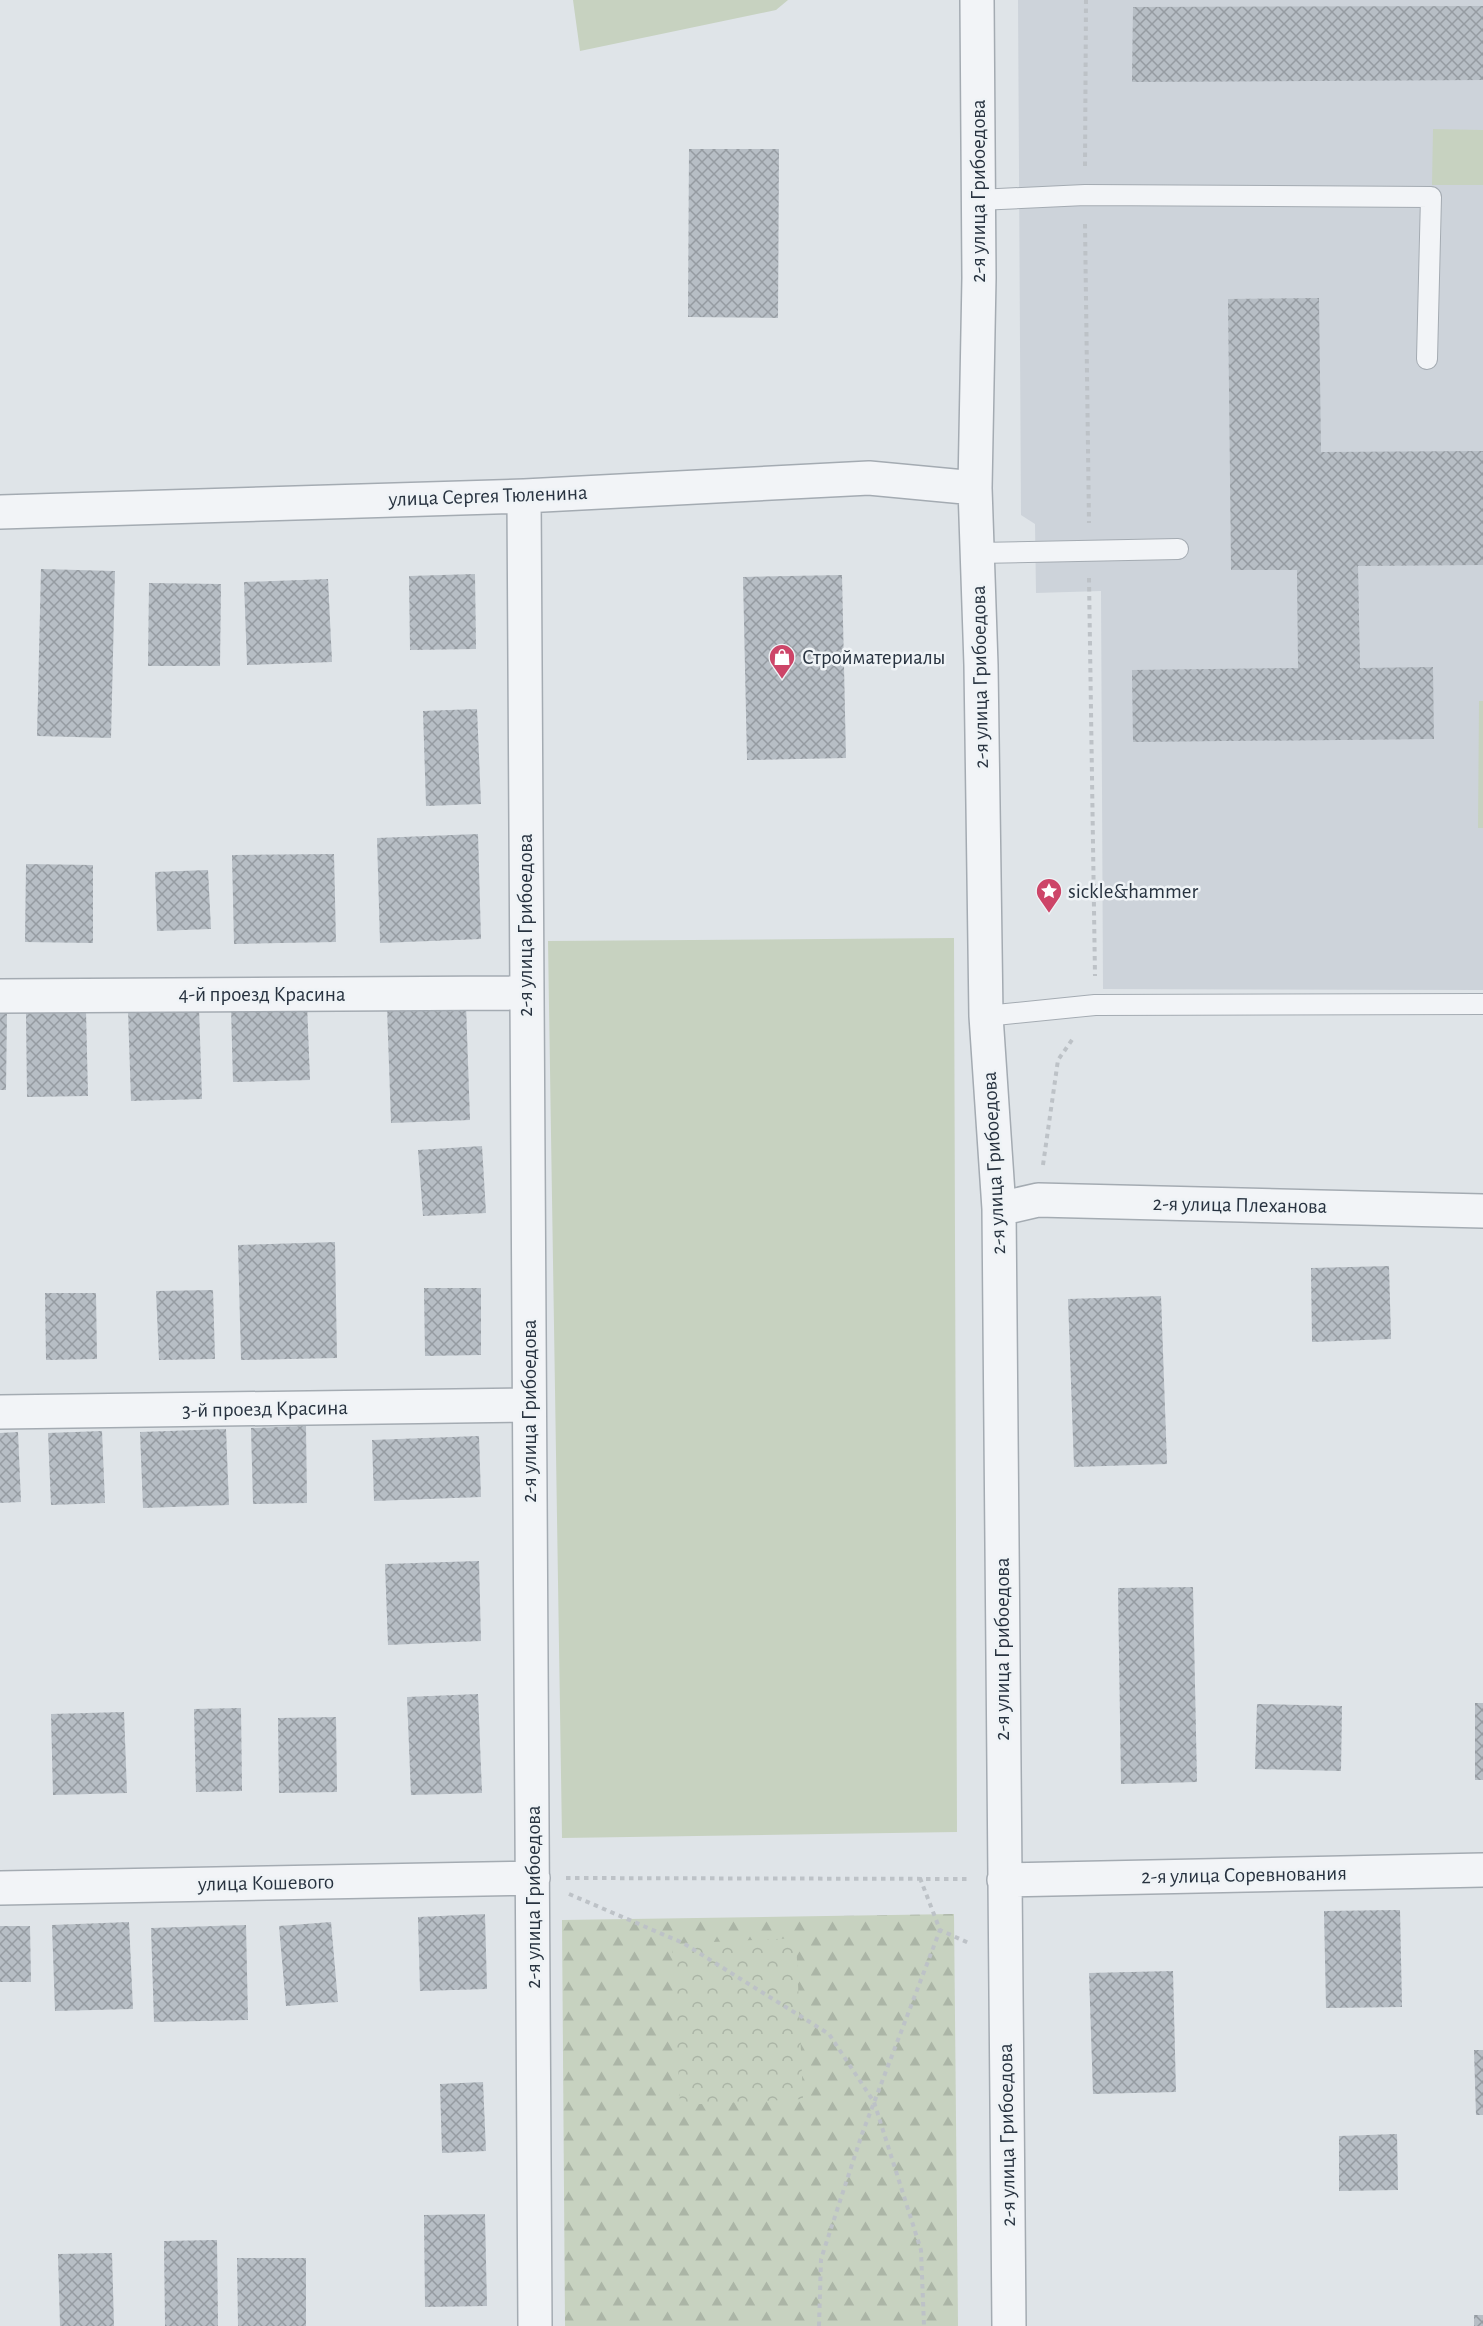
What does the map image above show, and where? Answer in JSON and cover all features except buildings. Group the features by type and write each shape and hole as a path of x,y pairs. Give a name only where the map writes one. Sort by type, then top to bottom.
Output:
{"street":[{"name":"2-я улица Грибоедова","path":"977,0 978,200 975,488 986,1016 999,1209 1009,2326"},
{"name":"улица Сергея Тюленина","path":"0,512 524,496 869,478 975,488"},
{"name":"2-я улица Грибоедова","path":"524,496 525,993 535,2326"},
{"name":"4-й проезд Красина","path":"0,996 525,993"},
{"name":"2-я улица Плеханова","path":"999,1209 1038,1200 1483,1211"},
{"name":"3-й проезд Красина","path":"0,1412 529,1405"},
{"name":"2-я улица Соревнования","path":"1004,1880 1483,1870"},
{"name":"улица Кошевого","path":"0,1888 532,1878"}],"lane":[{"path":"978,200 1085,195 1431,197 1427,359"},
{"path":"977,554 1178,549"},
{"path":"986,1016 1095,1005 1483,1004"}],"path":[{"path":"1038,1200 1058,1060 1095,1005 1085,195 1086,0"},
{"path":"532,1878 1004,1880"},
{"path":"532,1878 683,1943 799,2013 829,2034 874,2102 921,2250 924,2326"},
{"path":"819,2326 821,2259 874,2102 940,1930 920,1878"},
{"path":"940,1930 971,1945 1005,1950"}],"shaded area":[{"path":"1018,0 1483,0 1483,990 1103,989 1101,591 1036,593 1035,524 1021,515"}],"green space":[{"path":"573,0 788,0 776,10 580,51"},
{"path":"1433,129 1483,130 1483,185 1432,185"},
{"path":"1479,701 1483,701 1483,828 1478,828"},
{"path":"954,938 957,1832 562,1838 548,941"},
{"path":"954,1914 958,2326 565,2326 562,1920"},
{"path":"796,1938 803,2099 680,2105 672,1944"}],"place":[{"name":"Стройматериалы","path":"782,680"},
{"name":"sickle&hammer","path":"1049,914"}]}
